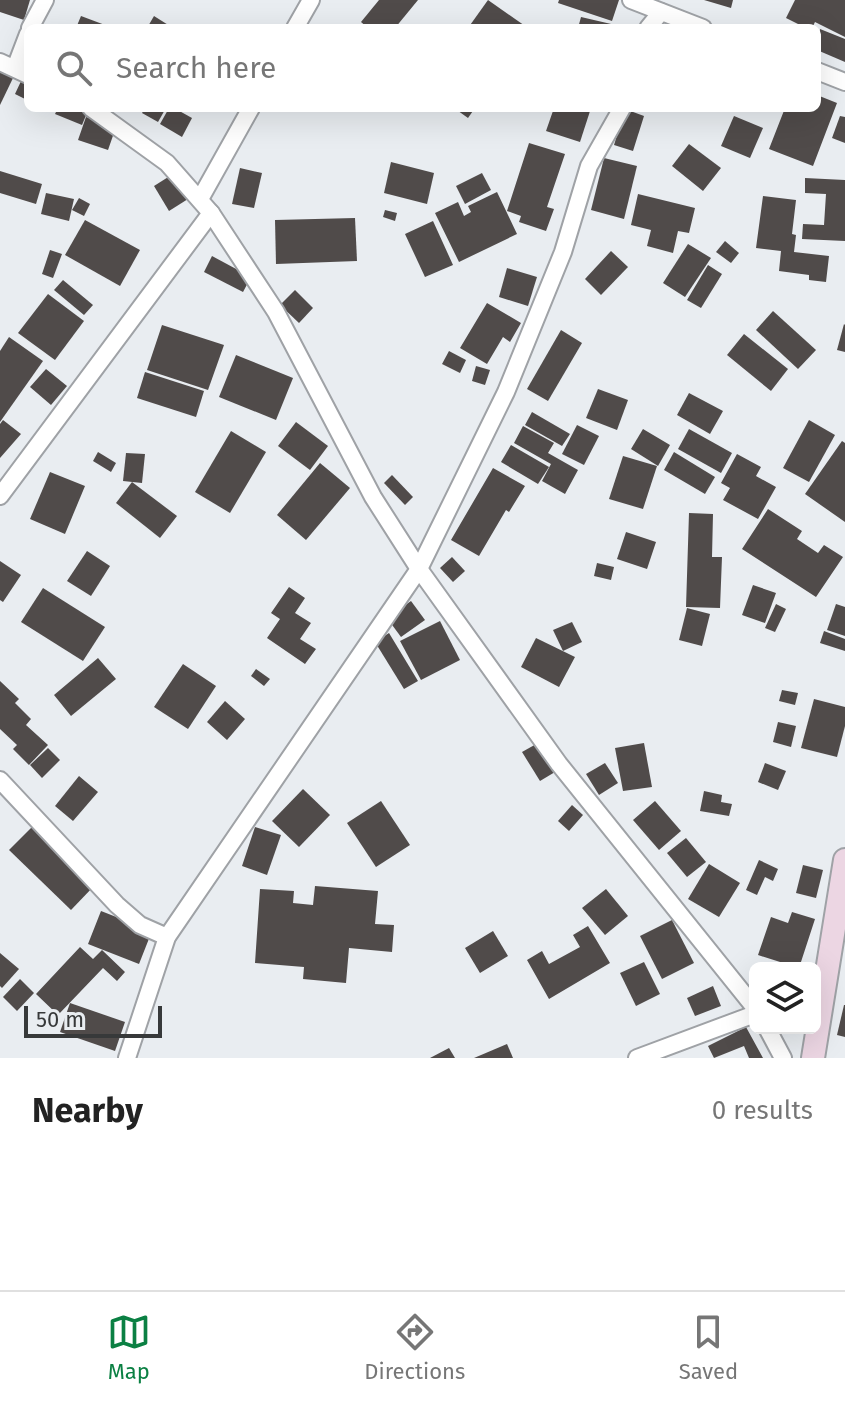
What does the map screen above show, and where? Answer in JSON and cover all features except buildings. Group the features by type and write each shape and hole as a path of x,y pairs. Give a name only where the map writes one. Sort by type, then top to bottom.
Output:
{"main road":[{"path":"813,1058 845,860"}],"street":[{"path":"32,24 45,0"},
{"path":"297,24 311,0"},
{"path":"631,0 692,24"},
{"path":"651,24 661,12"},
{"path":"14,68 24,44"},
{"path":"821,73 845,82"},
{"path":"97,112 167,163 211,213 276,312 373,497 419,569 559,764 749,1003"},
{"path":"200,199 249,112"},
{"path":"127,1058 167,937 419,569 506,392 563,252 589,166 620,112"},
{"path":"0,496 211,213"},
{"path":"0,780 117,905 140,925 167,937"},
{"path":"637,1058 749,1013"},
{"path":"770,1034 783,1058"}]}
